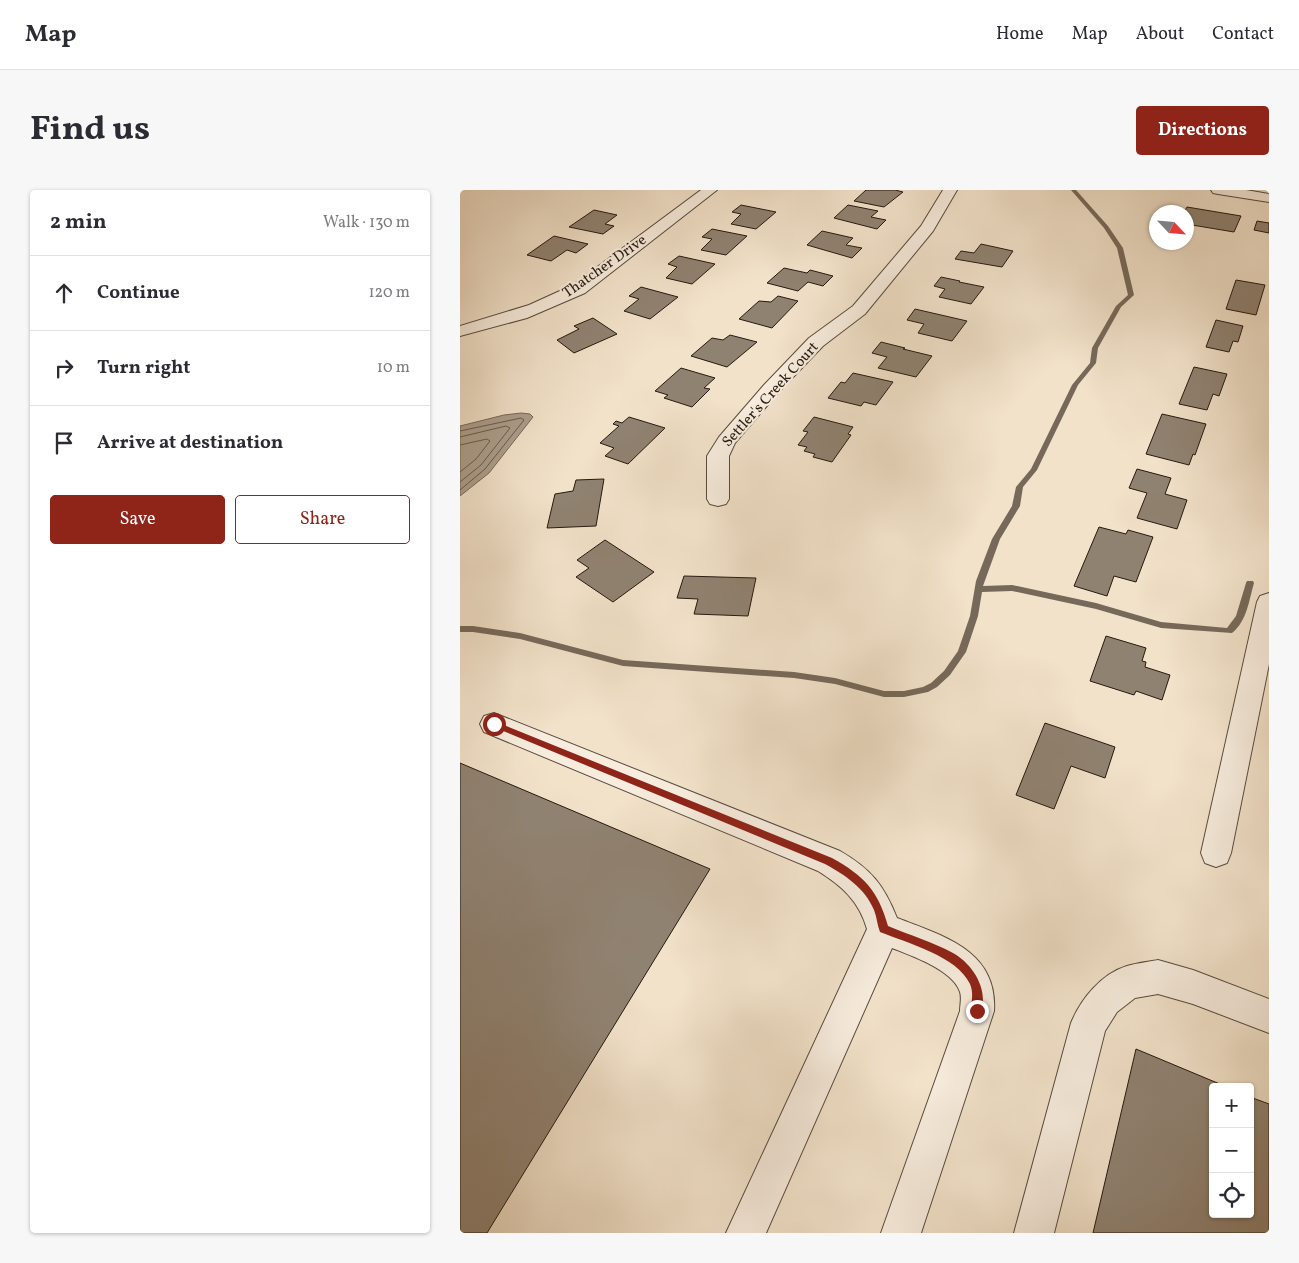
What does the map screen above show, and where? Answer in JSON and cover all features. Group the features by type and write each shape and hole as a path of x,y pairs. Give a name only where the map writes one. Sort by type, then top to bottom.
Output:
{"street":[{"name":"Thatcher Drive","path":"460,331 521,315 579,289 710,190"},
{"name":"Settler's Creek Court","path":"718,498 718,456 726,441 771,389 816,342 859,310 927,228 950,190"},
{"path":"1218,190 1269,198"},
{"path":"1216,853 1269,602"},
{"path":"494,724 829,861 850,873 866,889 878,907 884,929 746,1233"},
{"path":"884,929 950,956 972,978 978,994 977,1011 901,1233"},
{"path":"1034,1233 1089,1023 1105,1000 1127,983 1158,976 1194,986 1269,1016"}],"water":[{"path":"530,414 533,417 489,473 460,496 460,426 504,415"}],"building":[{"path":"866,190 895,190 903,192 884,207 854,201"},
{"path":"741,205 776,212 756,229 731,224 741,214 732,212"},
{"path":"848,205 878,211 871,217 886,220 877,229 834,218"},
{"path":"1194,208 1241,216 1234,232 1194,225"},
{"path":"594,210 617,215 605,224 614,226 603,234 569,227"},
{"path":"1257,221 1269,223 1269,233 1254,230"},
{"path":"712,229 747,236 726,255 701,250 712,239 702,237"},
{"path":"822,231 853,238 846,245 862,248 852,258 807,245"},
{"path":"554,236 588,244 576,253 567,250 551,261 527,255"},
{"path":"981,244 1013,251 1002,267 955,259 961,251 974,253"},
{"path":"679,256 715,264 692,284 666,278 677,267 668,264"},
{"path":"784,268 807,273 810,270 833,276 823,286 808,282 798,291 767,283"},
{"path":"941,277 984,287 971,304 939,297 945,289 934,286"},
{"path":"1236,280 1265,285 1256,315 1226,309"},
{"path":"641,287 678,297 650,319 624,311 639,299 629,296"},
{"path":"778,296 798,301 772,328 739,319 759,301 771,302"},
{"path":"915,309 967,321 952,341 918,333 924,324 907,320"},
{"path":"593,318 617,334 574,353 557,340 579,329 574,326"},
{"path":"1216,320 1243,326 1238,342 1233,341 1229,352 1206,347"},
{"path":"730,335 757,342 727,367 691,356 712,338 723,340"},
{"path":"881,342 932,356 916,377 878,368 887,357 872,353"},
{"path":"1194,367 1227,374 1219,396 1213,394 1207,410 1179,404"},
{"path":"681,368 715,378 704,388 710,389 692,407 664,398 668,395 655,391"},
{"path":"853,373 893,382 876,405 864,402 861,406 828,398 841,382 845,383"},
{"path":"1162,414 1206,424 1195,455 1193,454 1189,465 1146,454"},
{"path":"629,417 665,428 628,464 605,456 614,448 600,443 619,426 613,424 616,421 622,423"},
{"path":"814,417 853,427 848,434 851,435 832,462 813,457 815,454 804,451 807,447 798,445 808,432 803,431"},
{"path":"1137,469 1171,478 1165,494 1187,500 1177,529 1137,518 1147,493 1129,488"},
{"path":"604,479 596,526 547,528 555,494 573,491 576,480"},
{"path":"1099,527 1126,534 1128,530 1153,537 1136,582 1114,576 1107,596 1074,586"},
{"path":"605,540 654,572 613,602 576,577 589,568 577,560"},
{"path":"684,576 756,578 748,616 694,614 698,599 677,598"},
{"path":"1106,636 1146,648 1142,661 1146,662 1145,667 1170,675 1162,700 1136,691 1134,695 1090,681"},
{"path":"1045,723 1115,747 1105,778 1071,766 1054,809 1016,795"},
{"path":"460,763 710,869 487,1233 460,1233"},
{"path":"1136,1049 1217,1083 1209,1083 1209,1218 1254,1218 1254,1098 1269,1104 1269,1233 1093,1233"}],"waterway":[{"path":"460,629 473,629 520,636 623,663 794,675 835,681 884,694 904,694 925,690 934,685 947,673 962,652 974,616 980,581 996,539 1016,506 1020,487 1034,470 1075,385 1093,363 1095,348 1119,306 1131,295 1120,248 1106,227 1073,190"},
{"path":"979,589 1012,588 1096,606 1161,625 1229,631 1237,623 1250,583"}],"route":[{"path":"494,724 829,861 850,873 866,889 878,907 884,929 950,956 963,967 972,978 978,994 977,1011"}]}
